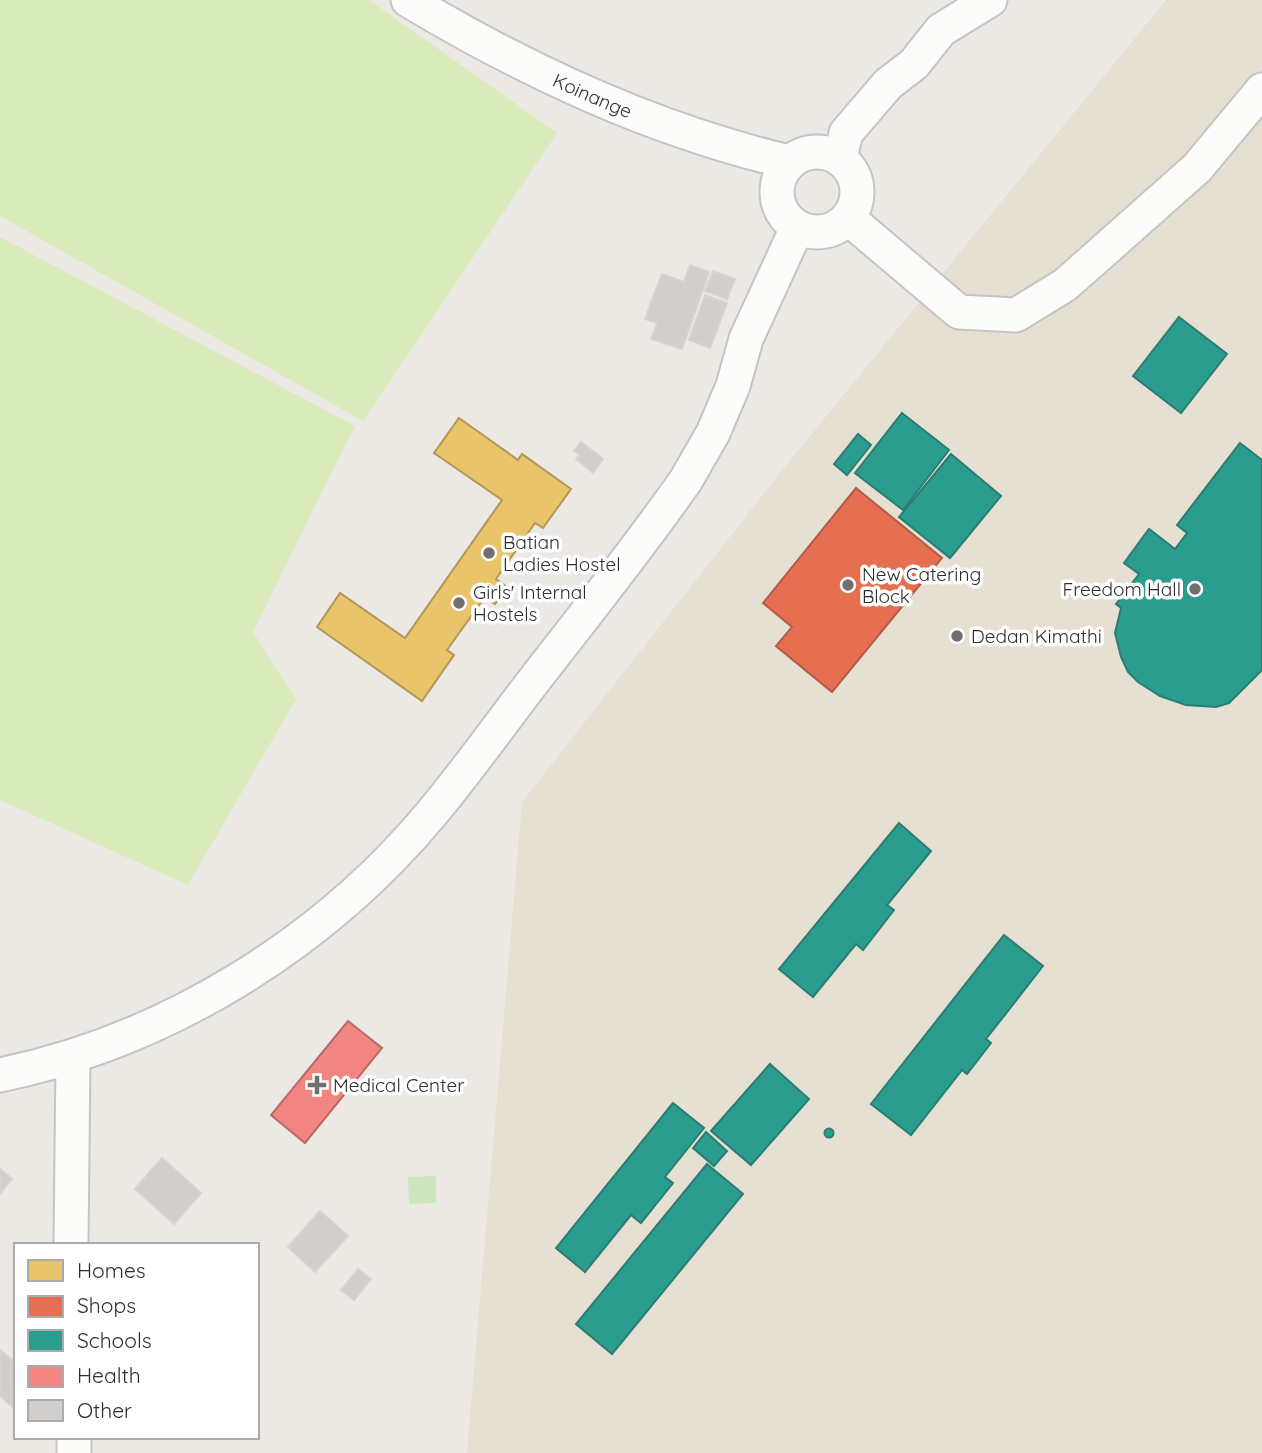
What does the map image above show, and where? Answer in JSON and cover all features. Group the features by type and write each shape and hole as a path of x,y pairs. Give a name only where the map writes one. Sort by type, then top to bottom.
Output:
{"street":[{"name":"Koinange","path":"408,0 471,37 568,87 726,147 789,162"},
{"path":"840,158 846,133 888,84 914,64 941,30 989,0"},
{"path":"848,218 959,312 1016,315 1065,285 1197,168 1262,90"},
{"path":"814,152 840,158 850,168 858,193 848,218 837,228 824,232 797,228 787,220 776,198 781,173 789,162 814,152"},
{"path":"0,1075 73,1057 163,1018 263,965 373,875 431,814 686,480 713,433 733,386 746,338 797,228"},
{"path":"71,1243 73,1057"}],"shaded area":[{"name":"Dedan Kimathi","path":"1166,0 1262,0 1262,1453 467,1453 522,802 783,469"}],"green space":[{"path":"0,0 369,0 557,133 363,421 0,216"},
{"path":"0,237 355,426 253,632 296,699 188,885 0,800"},
{"path":"436,1176 436,1203 409,1204 408,1177"}],"building: Homes":[{"name":"Batian Ladies Hostel","path":"459,418 518,460 522,454 571,489 543,528 535,523 496,579 507,587 495,604 485,597 447,650 454,655 422,701 317,627 340,593 405,638 502,500 434,453"}],"building: Shops":[{"name":"New Catering Block","path":"856,488 942,558 832,692 776,646 792,627 763,603"}],"building: Schools":[{"path":"1179,317 1227,354 1181,413 1133,376"},
{"path":"902,413 949,450 903,510 855,473"},
{"path":"858,434 871,445 847,475 834,464"},
{"name":"Freedom Hall","path":"1240,443 1262,460 1262,670 1229,703 1216,707 1186,705 1160,696 1138,682 1128,672 1121,657 1115,633 1121,608 1116,604 1139,574 1124,563 1149,529 1175,549 1187,533 1177,525"},
{"path":"951,454 1001,496 950,558 899,517"},
{"path":"899,823 931,851 887,905 894,910 863,950 856,944 813,997 779,969"},
{"path":"1004,935 1043,966 986,1039 991,1043 967,1074 962,1070 911,1135 871,1104"},
{"path":"770,1064 809,1099 751,1165 711,1131"},
{"path":"673,1103 704,1128 665,1177 673,1183 641,1223 631,1215 585,1272 556,1248"},
{"path":"829,1129 833,1133 829,1137 825,1133"},
{"path":"706,1132 727,1151 714,1166 693,1148"},
{"path":"707,1164 743,1194 612,1354 576,1324"}],"building: Health":[{"path":"348,1021 382,1048 305,1143 271,1115"}],"building: Other":[{"path":"690,265 709,272 682,349 651,339 657,323 645,319 662,274 684,282"},
{"path":"713,271 735,279 727,299 705,291"},
{"path":"705,295 727,303 710,348 689,340"},
{"path":"581,442 603,459 593,473 576,459 580,455 574,451"},
{"path":"162,1158 201,1193 174,1224 135,1189"},
{"path":"0,1169 12,1179 0,1194"},
{"path":"320,1211 348,1236 315,1272 288,1247"},
{"path":"358,1269 371,1279 354,1300 341,1290"},
{"path":"0,1350 14,1361 14,1408 0,1396"}],"place":[{"name":"Batian Ladies Hostel","path":"489,553"},
{"name":"New Catering Block","path":"848,585"},
{"name":"Freedom Hall","path":"1195,589"},
{"name":"Girls' Internal Hostels","path":"459,603"},
{"name":"Dedan Kimathi","path":"957,636"},
{"name":"Medical Center","path":"317,1085"}]}
